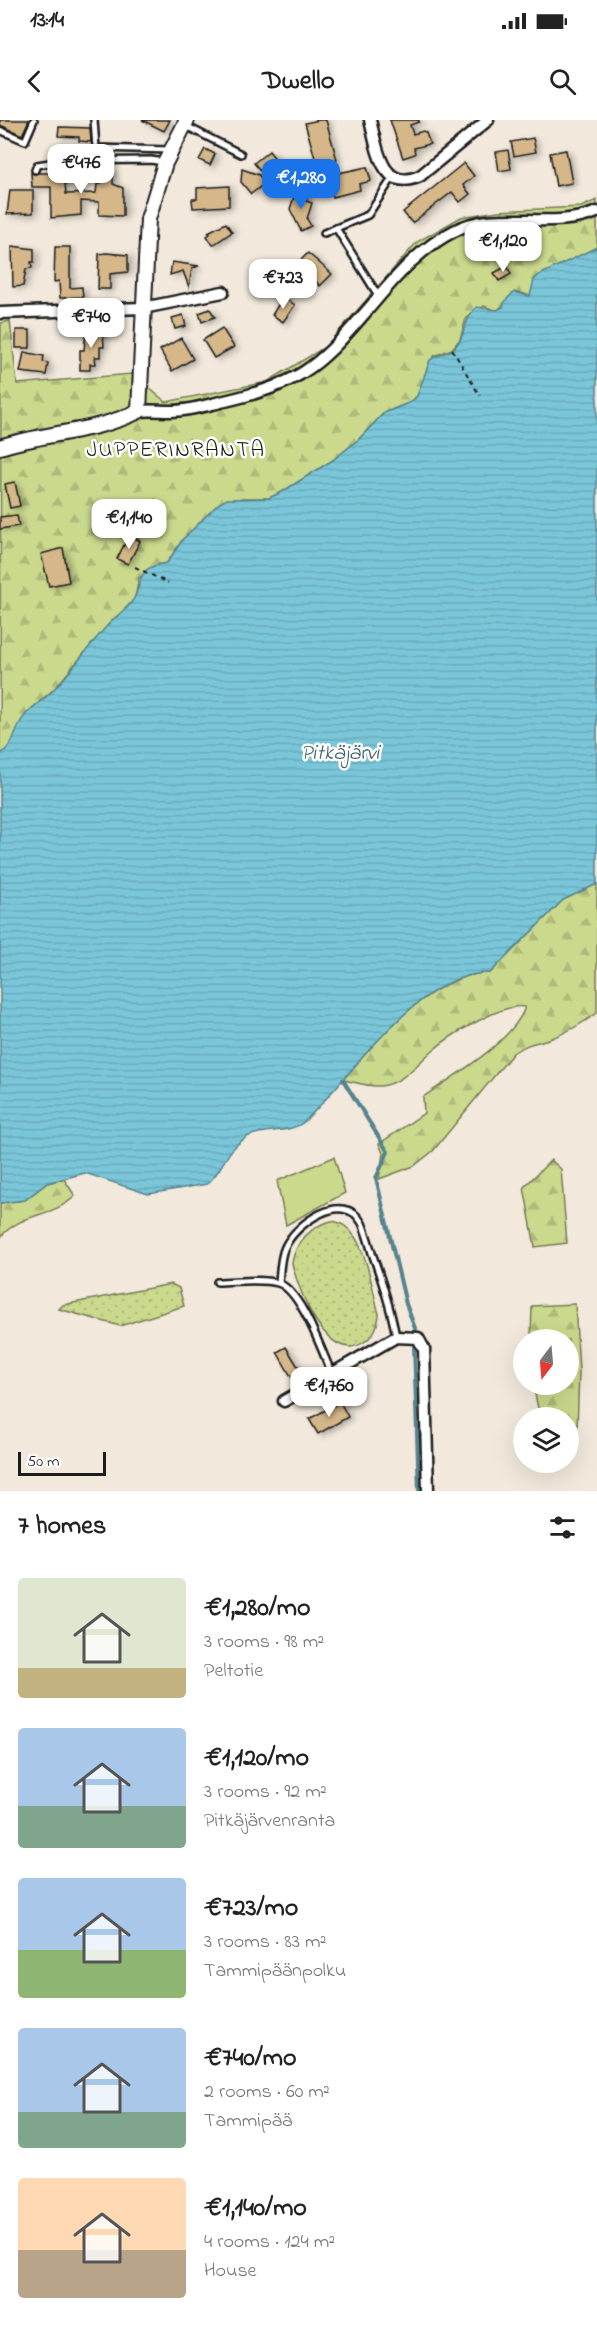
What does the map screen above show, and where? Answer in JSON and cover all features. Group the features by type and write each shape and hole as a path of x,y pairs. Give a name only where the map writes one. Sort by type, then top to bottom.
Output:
{"street":[{"path":"370,120 382,164 393,177 408,181 420,176 488,120"},
{"path":"139,411 148,219 168,157 186,123"},
{"path":"0,447 34,437 120,420 139,411 189,409 257,393 289,382 309,371 327,354 411,260 427,246 469,225 506,220 576,219 597,212"},
{"path":"0,314 143,308 223,292"},
{"path":"284,1401 396,1337 418,1338 424,1349 428,1491"}],"lane":[{"path":"2,131 25,141 34,120"},
{"path":"94,120 96,148 168,157"},
{"path":"186,123 242,154"},
{"path":"35,170 37,165 62,161 151,160 168,157"},
{"path":"324,233 368,215 393,177"},
{"path":"336,228 379,297"},
{"path":"279,1283 283,1249 290,1237 310,1218 329,1209 347,1210 361,1221 390,1305 396,1337"},
{"path":"217,1282 279,1283 292,1293 302,1308 332,1374"}],"path":[{"path":"453,349 480,396"},
{"path":"135,567 168,583"}],"green space":[{"path":"597,200 597,247 549,271 541,278 530,296 519,292 497,311 484,306 466,319 460,339 452,349 434,356 417,396 411,402 384,413 358,440 333,460 282,492 269,498 241,498 196,527 183,539 167,563 139,578 135,598 109,624 55,688 27,713 20,723 11,746 0,755 1,323 10,321 17,384 132,374 166,402 267,382 325,347 417,242 461,217 498,211 581,207"},
{"path":"597,884 597,1013 564,1033 513,1053 433,1151 414,1166 379,1179 383,1153 379,1144 424,1113 423,1097 465,1069 495,1045 508,1033 525,1007 504,1010 463,1029 432,1051 402,1078 388,1085 366,1085 343,1080 372,1046 408,1011 448,984 469,976 490,973 563,900"},
{"path":"334,1157 345,1193 286,1225 277,1181"},
{"path":"551,1160 561,1169 567,1243 535,1247 524,1187"},
{"path":"64,1179 75,1196 57,1208 17,1224 0,1238 0,1203 25,1200 47,1183"},
{"path":"331,1221 342,1224 359,1244 365,1258 379,1314 373,1334 364,1342 351,1347 338,1344 317,1322 301,1290 292,1263 300,1242 305,1236"},
{"path":"171,1284 179,1288 184,1306 120,1326 59,1309 63,1305"},
{"path":"575,1304 577,1329 531,1329 532,1306"},
{"path":"535,1395 578,1395 578,1407 538,1407"}],"water":[{"name":"Pitkäjärvi","path":"597,247 597,884 563,900 490,973 464,977 438,989 413,1007 388,1029 305,1121 292,1128 259,1133 244,1139 232,1149 207,1184 148,1194 85,1173 47,1183 25,1200 0,1203 0,755 10,744 23,718 48,695 101,633 131,603 144,572 156,565 167,563 183,539 218,504 227,499 269,498 333,460 358,440 384,413 411,402 417,396 430,360 453,349 461,339 469,317 477,307 497,310 503,307 505,301 514,292 530,296 534,280 539,275"}],"building":[{"path":"0,120 29,120 22,135 0,125"},
{"path":"142,120 170,120 164,131"},
{"path":"326,120 337,160 317,165 305,123"},
{"path":"390,120 419,120 410,125 413,134 423,131 430,144 414,148 415,154 403,158"},
{"path":"59,127 90,128 91,142 79,141 79,137 58,136"},
{"path":"533,138 536,152 514,156 511,142"},
{"path":"205,149 215,154 210,165 199,160"},
{"path":"508,150 511,169 499,171 496,152"},
{"path":"566,150 572,183 556,186 550,153"},
{"path":"269,151 277,161 262,173 254,163"},
{"path":"464,163 474,176 463,185 470,194 460,202 452,192 412,223 403,212"},
{"path":"367,167 371,181 359,184 360,190 333,197 329,185 334,174"},
{"path":"101,169 113,169 113,184 123,188 123,216 99,215 99,202 81,201 81,215 51,218 51,187 32,187 31,173 64,173 66,194 96,193 97,184 101,184"},
{"path":"242,169 259,175 265,183 251,194 241,182"},
{"path":"229,186 229,206 193,208 192,199 197,199 197,188"},
{"path":"10,190 33,190 33,213 7,214"},
{"path":"296,191 308,195 306,201 312,203 307,219 311,226 301,231 290,209"},
{"path":"226,223 232,232 213,245 207,236 210,234 208,232"},
{"path":"12,246 34,249 34,262 31,262 32,268 26,269 23,286 13,287"},
{"path":"55,247 70,247 70,288 82,287 83,297 60,298 59,281 54,282"},
{"path":"308,253 332,274 320,286 298,263"},
{"path":"99,254 128,255 128,272 110,274 110,289 98,289"},
{"path":"172,262 199,266 192,268 189,287 183,271 170,275"},
{"path":"507,266 511,274 499,281 494,273"},
{"path":"283,297 295,305 283,322 272,315"},
{"path":"210,309 215,317 202,322 199,313"},
{"path":"183,315 186,326 175,329 172,318"},
{"path":"222,328 234,347 214,358 203,340"},
{"path":"16,330 30,330 30,348 16,348"},
{"path":"86,330 103,330 104,347 100,347 100,357 95,357 96,364 90,364 90,370 80,370 80,350 84,350"},
{"path":"181,338 193,359 172,371 160,350"},
{"path":"24,352 44,356 43,362 48,363 46,375 20,372"},
{"path":"15,482 20,506 10,508 5,484"},
{"path":"17,515 19,526 0,529 0,517"},
{"path":"129,535 140,541 128,564 117,559"},
{"path":"63,548 69,582 49,586 41,554"},
{"path":"286,1347 306,1380 296,1385 277,1352"},
{"path":"340,1402 348,1417 318,1434 309,1419"}],"waterway":[{"path":"343,1080 388,1152 376,1178 406,1304 416,1331"},
{"path":"414,1346 419,1491"}],"district":[{"name":"JUPPERINRANTA","path":"176,448"}]}
